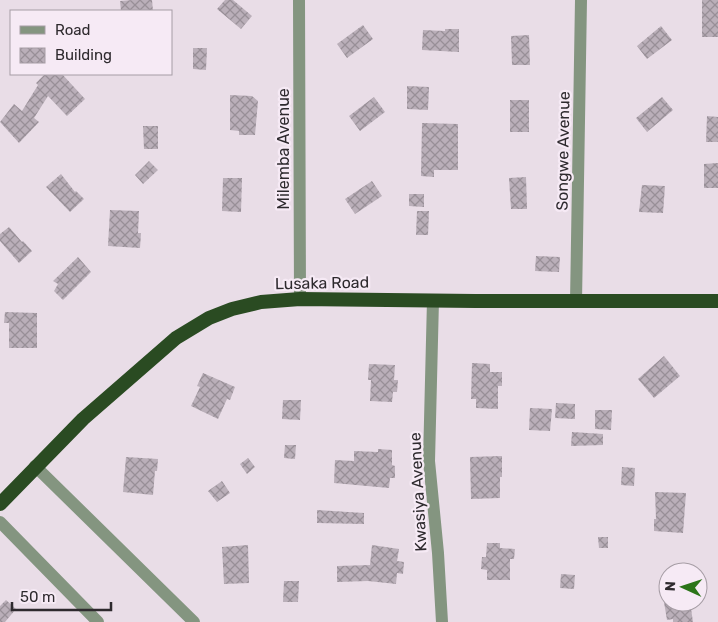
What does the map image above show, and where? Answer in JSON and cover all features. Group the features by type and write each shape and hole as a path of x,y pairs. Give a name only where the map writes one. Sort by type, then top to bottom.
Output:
{"highway":[{"name":"Lusaka Road","path":"0,504 35,466 83,419 176,338 209,318 232,309 261,302 300,299 576,302 718,301"}],"street":[{"name":"Milemba Avenue","path":"299,0 300,299"},
{"name":"Songwe Avenue","path":"576,302 580,180 581,0"},
{"name":"Kwasiya Avenue","path":"433,300 430,461 442,622"},
{"path":"35,466 194,622"},
{"path":"0,522 98,622"}],"building":[{"path":"152,0 153,10 121,10 120,1"},
{"path":"225,0 233,0 252,16 241,29 217,9"},
{"path":"702,0 718,0 718,37 702,37"},
{"path":"363,25 373,39 347,58 337,44"},
{"path":"661,26 672,40 647,59 637,46"},
{"path":"445,29 459,29 459,52 422,50 423,30 445,31"},
{"path":"529,35 530,65 512,65 511,36"},
{"path":"193,48 207,48 206,70 193,69"},
{"path":"44,75 63,75 85,99 67,116 48,96 34,118 39,122 19,143 0,122 14,104 22,111 38,85 36,83"},
{"path":"407,86 429,87 428,110 407,109"},
{"path":"230,95 252,96 258,101 255,135 239,135 239,131 230,130"},
{"path":"374,97 385,112 360,131 349,116"},
{"path":"662,97 673,110 647,132 636,118"},
{"path":"510,100 529,100 529,132 510,132"},
{"path":"707,116 718,117 718,142 706,142"},
{"path":"422,123 458,124 458,170 434,170 434,177 421,176"},
{"path":"143,126 158,126 158,149 144,149"},
{"path":"149,161 158,170 143,184 135,175"},
{"path":"718,163 718,188 704,188 704,164"},
{"path":"61,174 75,192 84,199 70,212 46,187"},
{"path":"526,177 527,209 511,209 509,178"},
{"path":"223,178 242,178 241,212 222,211"},
{"path":"372,181 382,196 355,214 345,199"},
{"path":"642,185 665,186 663,213 639,212"},
{"path":"409,194 424,194 424,207 409,206"},
{"path":"110,210 139,211 138,233 141,233 140,248 108,246"},
{"path":"417,211 429,211 428,235 416,235"},
{"path":"9,227 32,251 19,263 0,241 0,234"},
{"path":"536,256 560,257 559,272 535,271"},
{"path":"78,257 91,272 63,300 54,291 58,284 53,281"},
{"path":"5,312 37,313 37,348 9,348 9,323 4,323"},
{"path":"664,356 680,376 654,398 638,379"},
{"path":"472,363 490,364 490,372 502,372 502,386 498,386 498,409 476,408 476,399 471,399"},
{"path":"369,364 395,365 394,380 398,380 397,392 393,392 392,402 370,401 371,380 368,380"},
{"path":"203,373 235,387 230,400 227,399 218,419 191,406 200,387 197,386"},
{"path":"283,400 301,400 300,420 282,419"},
{"path":"556,403 575,404 575,419 555,418"},
{"path":"530,408 552,409 550,431 529,430"},
{"path":"595,410 612,410 611,430 595,429"},
{"path":"572,432 603,434 603,445 571,446"},
{"path":"285,445 296,445 295,459 284,458"},
{"path":"378,449 392,450 392,465 395,466 395,478 390,478 389,488 334,483 335,460 354,461 354,451 378,452"},
{"path":"502,456 500,498 471,499 470,457"},
{"path":"126,457 158,459 153,495 123,492"},
{"path":"248,458 255,467 247,474 240,464"},
{"path":"622,467 635,468 634,486 621,485"},
{"path":"222,481 230,493 217,502 208,491"},
{"path":"655,492 686,493 683,533 654,531 654,519 656,519"},
{"path":"317,510 364,513 364,524 317,523"},
{"path":"598,537 608,537 608,548 599,548"},
{"path":"487,543 500,543 500,548 515,549 514,559 510,559 510,580 487,580 487,570 481,569 482,557 486,557"},
{"path":"248,545 249,583 224,584 222,547"},
{"path":"372,545 399,549 397,561 404,562 403,574 397,573 396,584 368,581 337,582 337,566 370,565"},
{"path":"561,574 575,575 574,589 560,588"},
{"path":"284,581 299,581 298,602 283,602"},
{"path":"6,600 16,609 5,622 0,622 0,606"},
{"path":"666,612 692,612 693,622 673,622 673,619 667,620"}]}
